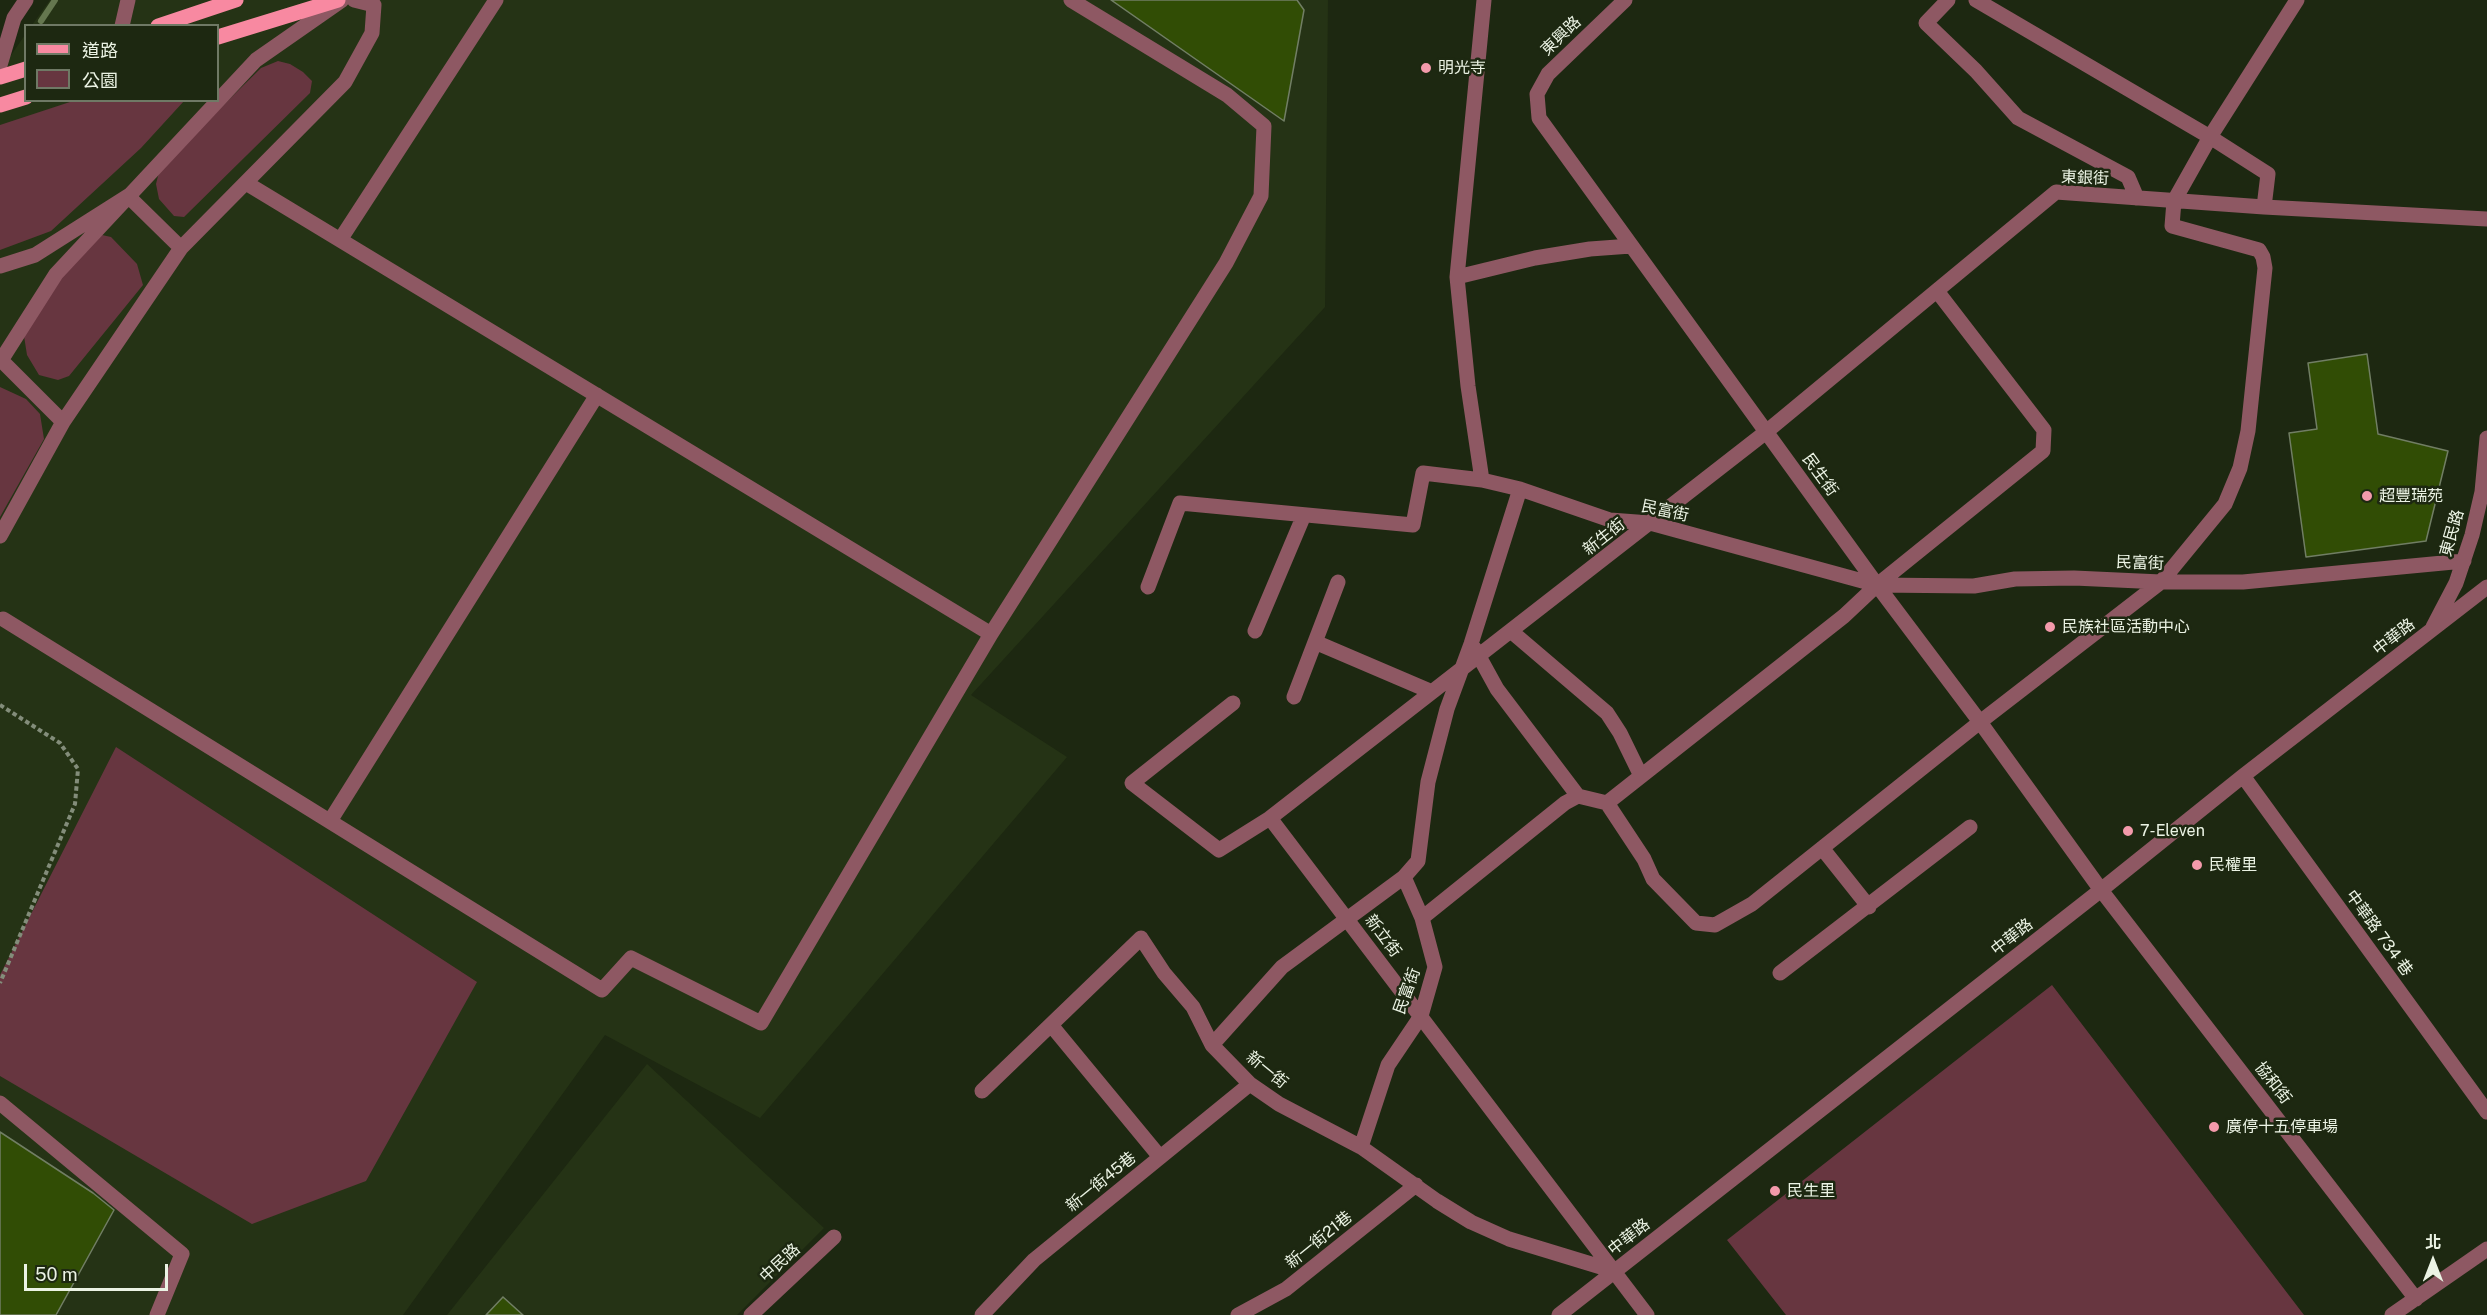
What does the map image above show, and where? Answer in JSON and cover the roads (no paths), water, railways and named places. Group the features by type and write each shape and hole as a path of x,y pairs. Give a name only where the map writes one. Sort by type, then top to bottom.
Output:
{"main road":[{"path":"164,24 236,0"},
{"path":"219,37 340,0"},
{"path":"0,77 24,70"},
{"path":"1,101 24,97"}],"street":[{"path":"0,65 14,18 26,0"},
{"path":"122,24 128,0"},
{"path":"219,99 256,60 340,0"},
{"path":"0,536 63,422 181,248 345,82 372,33 374,5 354,0"},
{"path":"340,240 496,0"},
{"path":"3,619 602,990 631,958 761,1023 991,633 1226,263 1261,196 1264,126 1227,94 1071,0"},
{"path":"1482,480 1468,386 1457,277 1484,0"},
{"name":"東興路","path":"1548,74 1625,0"},
{"path":"1948,0 1926,23 1976,71 2018,118 2128,177 2137,198"},
{"path":"1976,0 2210,137 2268,174 2264,207"},
{"path":"1520,489 1475,650 1497,689 1578,796 1607,803 1644,859 1653,879 1696,923 1715,925 1743,909 2161,582 2225,504 2240,468 2247,431 2265,268 2264,257 2259,250 2172,226 2174,201 2289,2"},
{"name":"民生街","path":"1548,74 1537,94 1539,118 2101,890"},
{"path":"63,422 0,361 56,274 216,102"},
{"path":"246,183 991,633"},
{"name":"東銀街","path":"1766,432 2056,192 2264,207 2487,219"},
{"path":"128,196 181,248"},
{"path":"0,266 35,255 128,196"},
{"path":"1457,277 1534,258 1590,249 1631,246"},
{"path":"1607,803 1844,616 1877,585 2043,451 2044,430 1937,291"},
{"path":"330,821 597,395"},
{"name":"新生街","path":"1462,669 1475,650 1512,632 1766,432"},
{"name":"東民路","path":"2431,632 2456,583 2464,561 2482,492 2487,438"},
{"name":"民富街","path":"1304,515 1413,525 1423,473 1482,480 1520,489 1610,520 1650,524 1877,585 1974,586 2014,579 2074,578 2161,582 2243,582 2464,561"},
{"path":"1148,587 1180,503 1304,515 1255,631"},
{"path":"1294,697 1338,582"},
{"name":"中華路","path":"1559,1315 2243,776 2487,587"},
{"path":"1512,632 1607,713 1620,733 1641,776"},
{"path":"1315,642 1432,692"},
{"path":"1233,703 1132,783 1219,850 1270,818 1462,669"},
{"path":"1212,1045 1282,967 1404,877 1418,861 1428,782 1447,710 1462,669"},
{"name":"中華路 734 巷","path":"2243,776 2487,1112"},
{"path":"1422,918 1565,803 1578,796"},
{"name":"新立街","path":"1270,818 1647,1315"},
{"path":"1780,973 1869,907 1970,827"},
{"path":"1822,848 1869,907"},
{"name":"民富街","path":"1361,1147 1388,1065 1421,1016 1435,967 1422,918 1404,877"},
{"name":"協和街","path":"2101,890 2416,1299"},
{"name":"新一街","path":"982,1091 1141,938 1164,973 1193,1007 1212,1045 1250,1084 1279,1104 1361,1147 1437,1201 1472,1222 1509,1239 1614,1271"},
{"path":"1051,1025 1160,1157"},
{"name":"新一街45巷","path":"982,1315 1034,1260 1250,1084"},
{"path":"0,1103 182,1254 157,1315"},
{"name":"新一街21巷","path":"1238,1315 1286,1290 1416,1185"},
{"name":"中民路","path":"751,1315 834,1237"},
{"path":"2392,1315 2487,1249"}],"waterway":[{"path":"41,21 55,0"}],"place":[{"name":"明光寺","path":"1426,68"},
{"name":"超豐瑞苑","path":"2367,496"},
{"name":"民族社區活動中心","path":"2050,627"},
{"name":"7-Eleven","path":"2128,831"},
{"name":"民權里","path":"2197,865"},
{"name":"廣停十五停車場","path":"2214,1127"},
{"name":"民生里","path":"1775,1191"}]}
